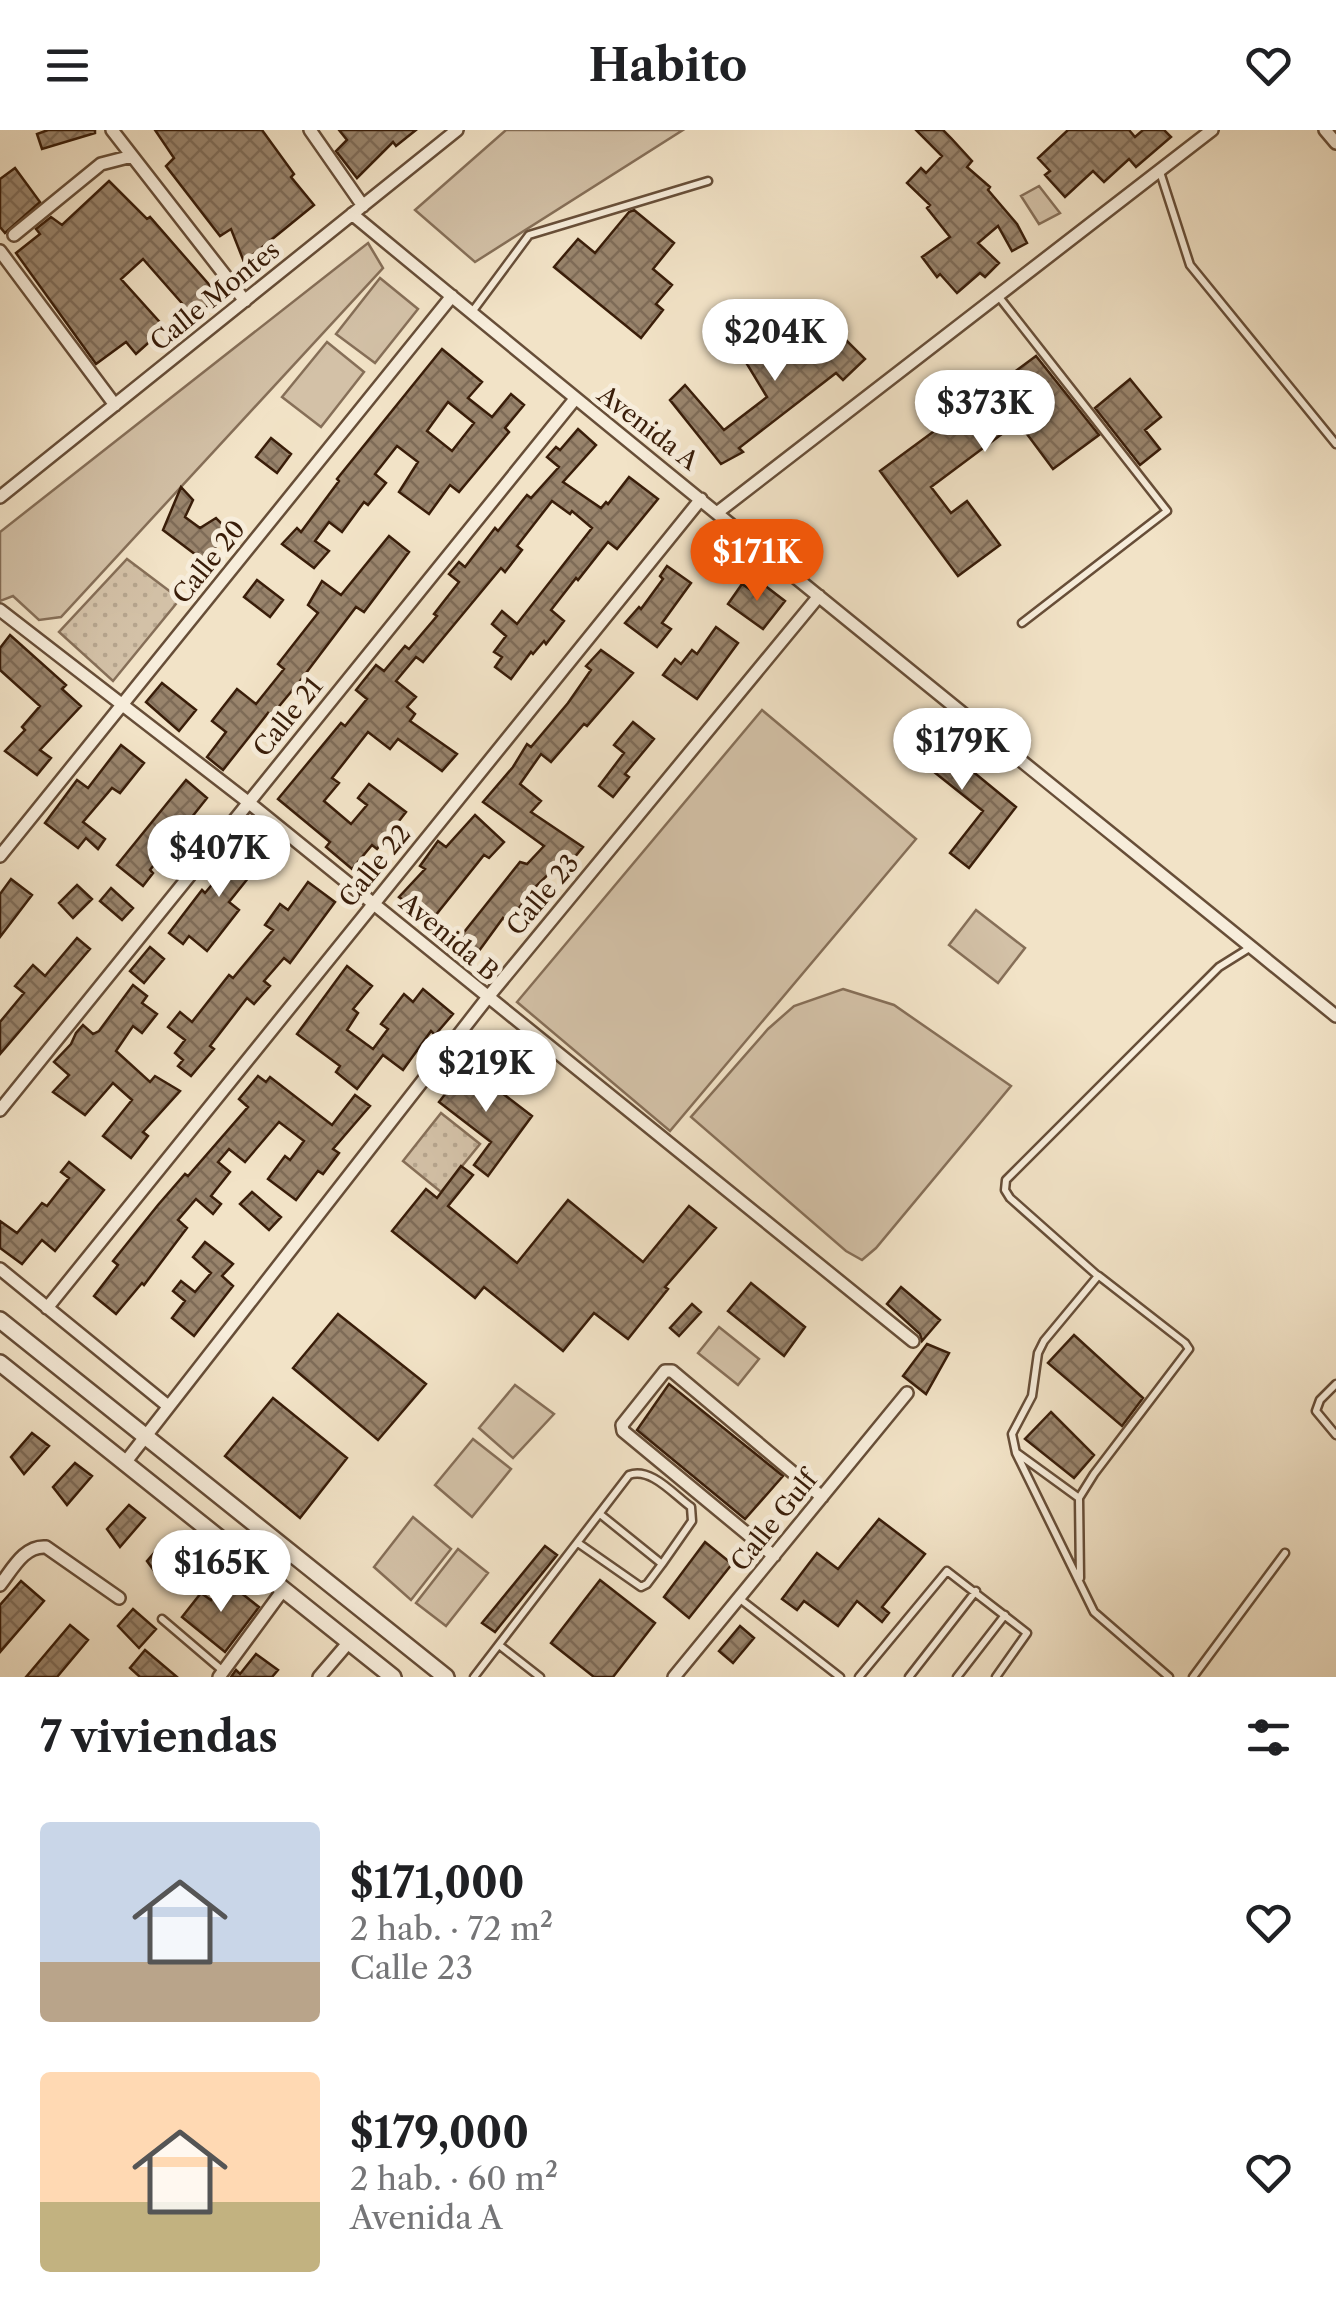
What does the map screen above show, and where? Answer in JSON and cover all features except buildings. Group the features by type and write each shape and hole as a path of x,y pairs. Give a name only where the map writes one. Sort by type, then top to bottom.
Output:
{"street":[{"path":"112,130 245,300"},
{"name":"Avenida A","path":"310,130 357,210 471,313 1336,1016"},
{"name":"Calle Montes","path":"0,496 457,130"},
{"path":"718,512 1212,130"},
{"path":"1325,130 1336,143"},
{"path":"14,234 101,164 132,156"},
{"path":"0,251 115,406"},
{"name":"Calle 20","path":"0,856 452,296"},
{"name":"Calle 21","path":"0,1110 575,400"},
{"name":"Calle 22","path":"46,1308 701,499"},
{"name":"Calle 23","path":"124,1464 488,997 819,596"},
{"name":"Avenida B","path":"0,610 248,802 914,1341"},
{"path":"0,1269 168,1406"},
{"path":"0,1320 446,1677"},
{"path":"0,1363 393,1677"},
{"path":"774,1556 623,1432 622,1425 665,1371 672,1370 822,1497"},
{"name":"Calle Gulf","path":"674,1677 907,1393"},
{"path":"0,1585 26,1552 38,1546 46,1547 119,1598"},
{"path":"222,1674 284,1590"},
{"path":"319,1677 349,1642"}],"lane":[{"path":"1159,171 1190,265 1336,444"},
{"path":"471,313 529,235 708,181"},
{"path":"999,297 1166,511 1022,623"},
{"path":"1080,1579 1079,1498 1189,1349 1186,1342 1098,1276 1010,1198 1004,1190 1006,1180 1219,967 1252,947"},
{"path":"1098,1276 1044,1341 1038,1353 1036,1387 1012,1434 1016,1452 1094,1612 1168,1677"},
{"path":"1336,1384 1320,1400 1316,1412 1336,1435"},
{"path":"1016,1452 1079,1498"},
{"path":"474,1677 629,1475 647,1474 690,1507 692,1521 647,1584 640,1587 578,1544"},
{"path":"600,1514 662,1564"},
{"path":"1193,1677 1285,1553"},
{"path":"860,1677 947,1571 1024,1628 1027,1636 996,1677"},
{"path":"909,1677 976,1591"},
{"path":"739,1598 840,1677"},
{"path":"957,1677 1005,1615"},
{"path":"162,1620 222,1674"},
{"path":"498,1645 540,1677"}],"shaded area":[{"path":"506,130 683,130 475,262 415,210"},
{"path":"1039,186 1060,213 1039,224 1021,196"},
{"path":"368,243 383,268 61,617 39,620 13,596 0,601 0,532"},
{"path":"380,278 418,309 375,363 336,334"},
{"path":"327,342 364,372 321,427 282,397"},
{"path":"127,559 180,599 113,681 59,632"},
{"path":"762,710 916,839 670,1131 517,1002"},
{"path":"976,910 1025,948 998,983 949,945"},
{"path":"843,989 894,1005 1011,1086 862,1260 846,1251 691,1117 768,1029 794,1006"},
{"path":"441,1113 480,1144 441,1192 403,1161"},
{"path":"719,1327 759,1359 738,1385 698,1353"},
{"path":"515,1385 554,1414 513,1458 479,1428"},
{"path":"473,1439 511,1469 472,1517 435,1485"},
{"path":"413,1517 451,1549 411,1600 374,1567"},
{"path":"458,1549 488,1573 446,1626 416,1603"}]}
